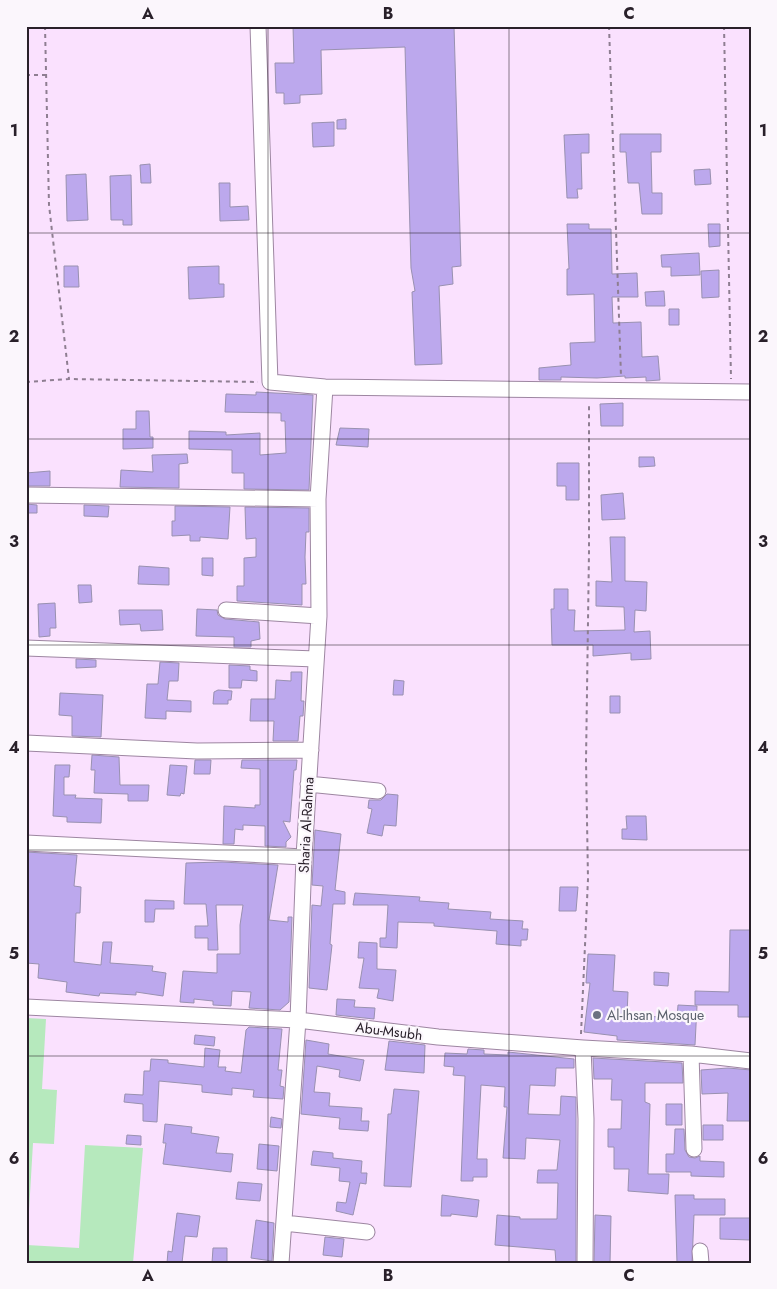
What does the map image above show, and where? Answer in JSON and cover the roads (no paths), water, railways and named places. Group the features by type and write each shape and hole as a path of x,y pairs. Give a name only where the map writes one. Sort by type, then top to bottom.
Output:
{"street":[{"path":"258,26 270,382 325,387 751,392"},
{"name":"Sharia Al-Rahma","path":"281,1263 298,1020 304,857 319,616 318,499 325,387"},
{"path":"26,495 318,499"},
{"path":"226,610 319,616"},
{"path":"26,648 316,659"},
{"path":"26,743 198,751 311,750"},
{"path":"308,784 378,791"},
{"path":"26,843 53,846 304,857"},
{"name":"Abu-Msubh","path":"26,1007 298,1020 438,1037 691,1054 751,1061"},
{"path":"583,1048 586,1119 585,1263"},
{"path":"691,1054 694,1150"},
{"path":"284,1223 367,1232"}],"place":[{"name":"Al-Ihsan Mosque","path":"597,1015"}]}
